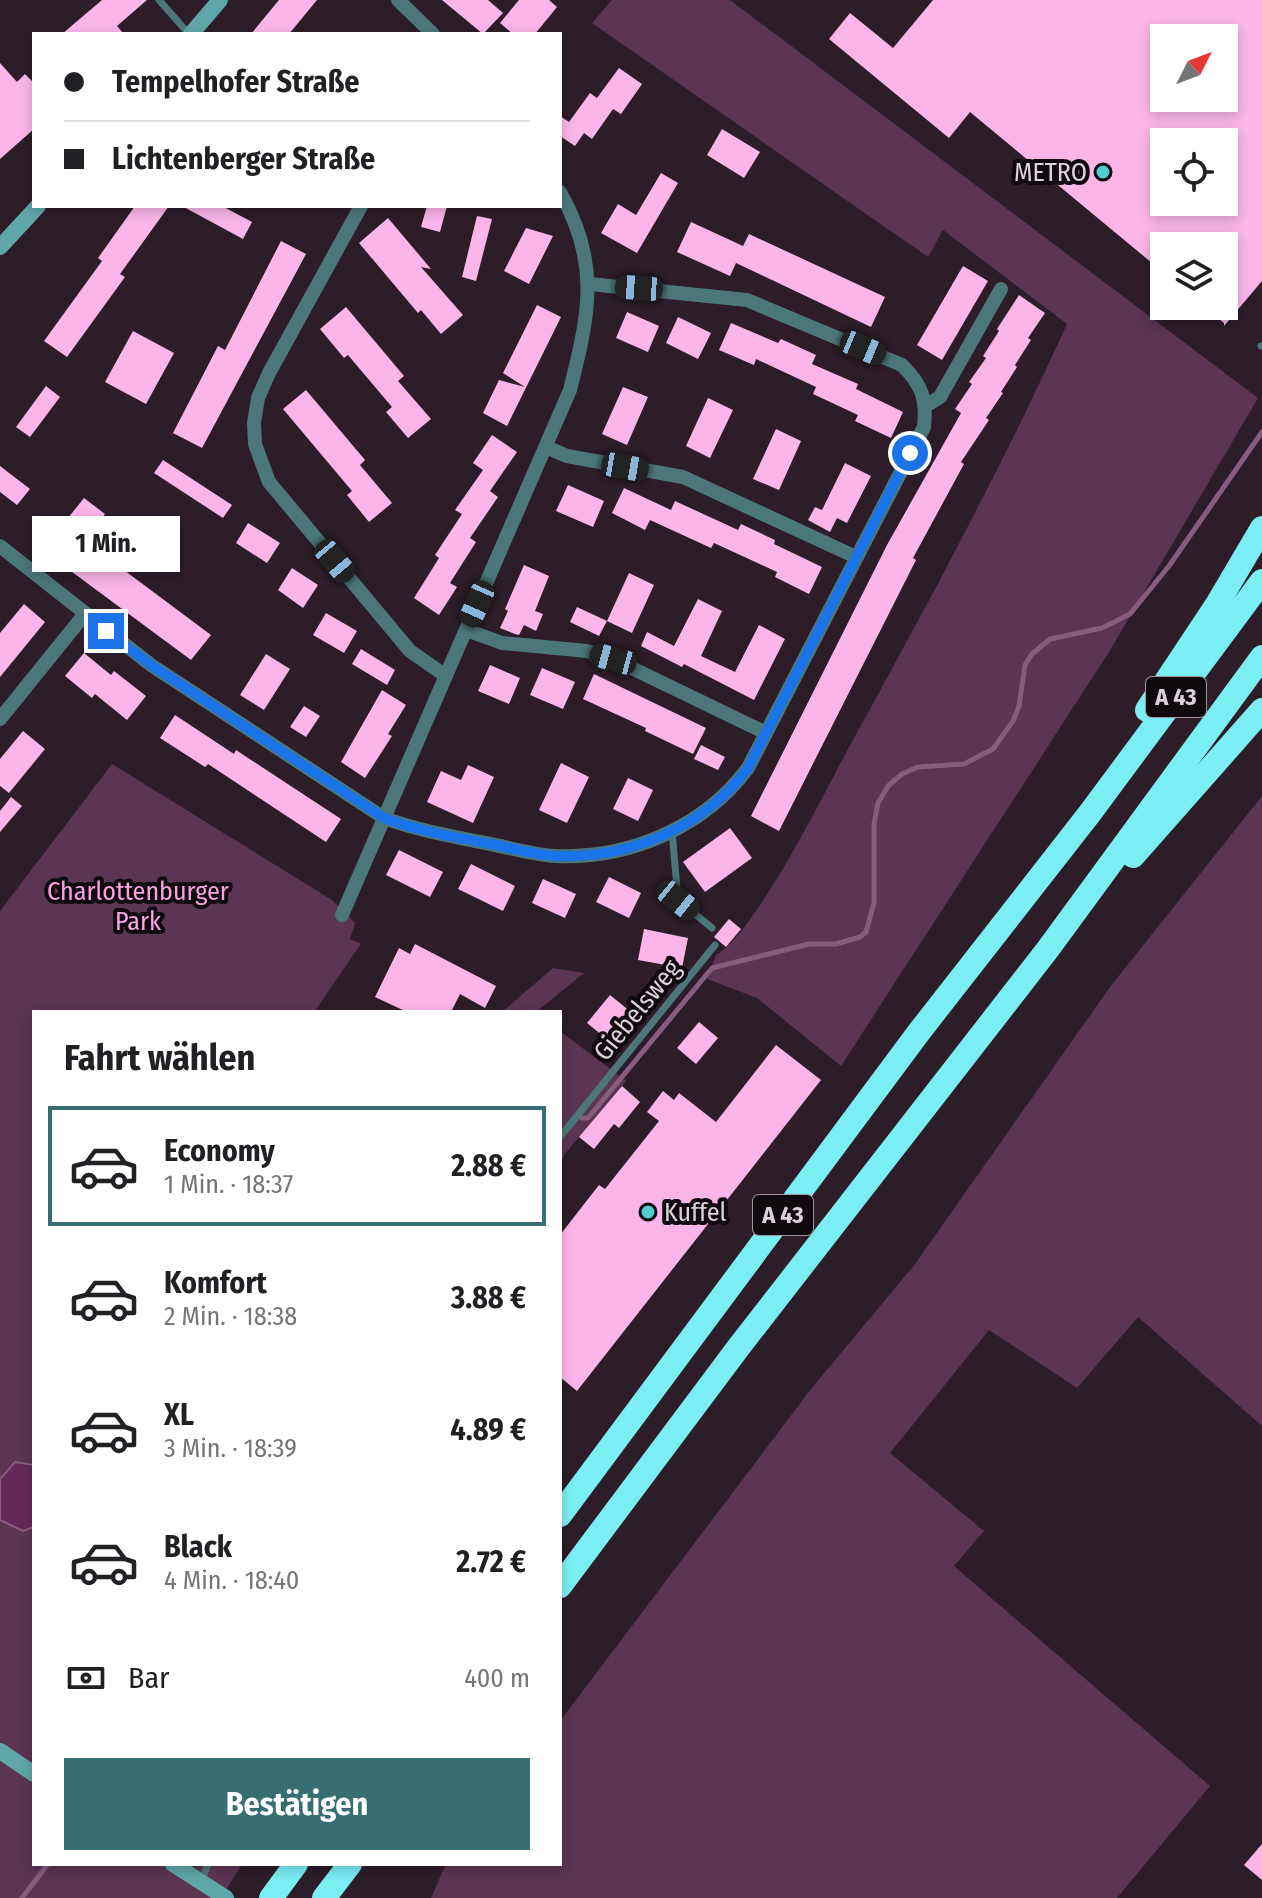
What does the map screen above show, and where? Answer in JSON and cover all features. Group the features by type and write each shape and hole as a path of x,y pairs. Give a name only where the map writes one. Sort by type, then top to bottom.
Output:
{"highway":[{"path":"1090,813 1128,738 1216,606 1262,528"},
{"name":"A 43","path":"562,1512 919,1032 1090,813 1262,581"},
{"name":"A 43","path":"562,1583 738,1348 1048,949 1262,657"},
{"path":"1048,949 1262,710"},
{"path":"271,1898 295,1866"},
{"path":"324,1898 348,1866"}],"street":[{"path":"192,32 220,0"},
{"path":"398,0 431,32"},
{"path":"342,915 570,390 582,346 590,284 582,242 562,197"},
{"path":"0,247 36,208"},
{"path":"360,208 269,373 258,398 255,444 269,482 410,651 446,676"},
{"path":"0,546 151,665 384,818 419,830 555,856 604,853 634,847 672,831 715,805 748,768 924,427 927,405 920,383 902,365 747,300 590,284"},
{"path":"927,405 940,397 1001,289"},
{"path":"546,447 567,456 683,477 856,557"},
{"path":"0,719 84,615"},
{"path":"466,630 502,643 587,651 613,659 766,733"},
{"path":"0,1751 32,1773"},
{"path":"176,1866 226,1898"}],"lane":[{"path":"159,0 188,32"},
{"path":"672,831 678,900 712,928"},
{"name":"Giebelsweg","path":"562,1135 715,945"},
{"path":"201,1882 207,1866"}],"green space":[{"path":"612,0 730,0 1150,317 1150,320 1155,320 1258,398 1109,652 841,1066 757,998 707,979 716,955 731,943 748,922 802,836 958,545 1067,324 943,230 928,257 592,23"},
{"name":"Charlottenburger Park","path":"112,764 332,900 355,923 350,939 361,944 315,1010 32,1010 32,1866 241,1866 221,1898 0,1898 0,911"},
{"path":"1262,796 1262,1426 1138,1317 1077,1388 989,1330 890,1453 984,1531 954,1566 1210,1786 1117,1898 431,1898 445,1866 562,1866 562,1718 811,1389 915,1264 1110,987"},
{"path":"553,968 584,973 538,1010 504,1010"},
{"path":"562,1033 626,1081 562,1160"}],"shaded area":[{"path":"15,1462 32,1465 32,1528 23,1531 0,1520 0,1479"}],"building":[{"path":"102,0 147,0 117,26 122,32 64,32"},
{"path":"279,0 317,0 291,32 253,32"},
{"path":"442,0 488,0 503,13 485,32 481,32"},
{"path":"519,0 549,0 557,7 537,32 511,32 500,23"},
{"path":"933,0 1262,0 1262,281 1238,309 1238,232 1150,232 1150,261 970,112 949,138 829,39 850,13 893,48"},
{"path":"0,63 17,82 25,74 32,81 32,131 0,159"},
{"path":"619,68 642,84 621,114 613,109 592,139 584,133 575,146 562,137 562,117 569,122 590,93 597,98"},
{"path":"722,129 760,152 744,178 707,155"},
{"path":"661,173 678,183 637,253 601,233 618,204 636,215"},
{"path":"134,208 168,208 120,274 125,277 67,357 44,341 102,261 98,258"},
{"path":"186,208 226,208 252,222 243,239"},
{"path":"426,208 446,208 440,232 421,227"},
{"path":"477,216 492,219 476,281 462,277"},
{"path":"388,218 431,269 421,267 463,315 441,334 421,310 418,313 359,243"},
{"path":"691,222 743,246 749,234 885,297 871,327 736,263 730,276 677,252"},
{"path":"526,228 553,236 529,284 504,271"},
{"path":"281,241 306,254 202,448 173,433 218,346 225,350"},
{"path":"963,266 988,281 942,360 917,345"},
{"path":"1019,295 1045,313 1028,338 1031,340 1015,365 1017,367 1003,393 986,418 989,420 961,462 964,464 913,558 916,560 779,831 751,816 887,545 961,413 955,409 972,384 969,382 986,358 983,356 999,331 997,329"},
{"path":"537,305 561,317 507,426 483,413 499,380 525,387 503,373"},
{"path":"346,307 404,376 398,381 431,419 408,438 386,412 392,407 348,355 344,358 320,329"},
{"path":"627,312 659,326 648,352 616,338"},
{"path":"678,317 711,333 698,359 666,343"},
{"path":"731,323 778,343 781,339 816,355 812,364 858,384 856,389 903,412 891,438 855,421 858,415 813,394 816,387 756,359 754,365 719,350"},
{"path":"133,331 174,353 146,404 105,382"},
{"path":"46,386 60,397 30,437 16,427"},
{"path":"623,387 648,397 627,445 602,434"},
{"path":"306,390 365,460 360,465 392,503 369,522 347,495 352,491 283,409"},
{"path":"708,398 733,410 710,458 686,446"},
{"path":"776,429 801,441 779,490 753,479"},
{"path":"492,435 517,452 490,491 498,497 470,538 476,542 450,583 457,587 439,615 414,598 439,558 435,555 462,514 455,510 483,470 473,463"},
{"path":"163,460 232,505 223,518 154,473"},
{"path":"845,463 871,476 847,523 837,518 830,532 808,520 815,507 822,510"},
{"path":"0,466 30,489 17,505 0,492"},
{"path":"568,485 604,501 593,527 556,511"},
{"path":"624,488 671,510 675,501 738,530 741,524 775,540 774,544 822,567 809,594 775,577 777,572 714,543 711,548 650,520 645,530 612,513"},
{"path":"84,498 105,514 85,541 211,635 191,660 33,543 56,516 64,523"},
{"path":"248,523 280,543 267,563 236,543"},
{"path":"524,565 549,576 535,611 543,614 536,631 524,625 519,635 500,628"},
{"path":"292,568 318,585 303,608 278,590"},
{"path":"629,573 654,585 632,633 607,621"},
{"path":"698,599 722,611 701,656 735,672 759,625 785,639 754,700 641,646 647,632 674,646"},
{"path":"24,604 45,622 0,677 0,633"},
{"path":"577,607 607,621 599,636 570,622"},
{"path":"326,613 357,631 344,653 313,635"},
{"path":"361,649 395,670 387,685 352,664"},
{"path":"84,653 111,675 114,671 146,696 127,720 95,694 92,698 65,676"},
{"path":"266,654 290,669 264,710 240,695"},
{"path":"490,665 520,678 509,704 478,691"},
{"path":"542,668 575,682 563,709 530,695"},
{"path":"594,674 706,728 693,754 583,699"},
{"path":"382,690 406,705 388,734 392,736 365,778 341,762"},
{"path":"304,706 320,716 306,737 290,727"},
{"path":"175,715 234,754 236,750 341,819 326,842 208,764 205,767 160,738"},
{"path":"23,731 45,749 9,793 0,786 0,759"},
{"path":"701,745 725,757 718,770 694,759"},
{"path":"561,763 589,777 567,823 539,810"},
{"path":"468,765 494,777 473,823 427,802 441,771 461,780"},
{"path":"628,778 653,790 638,821 613,809"},
{"path":"11,797 22,806 0,832 0,811"},
{"path":"730,828 752,858 705,892 683,862"},
{"path":"399,850 443,872 430,897 386,875"},
{"path":"471,864 515,886 503,911 458,889"},
{"path":"609,877 641,893 629,918 596,902"},
{"path":"543,879 576,894 565,918 532,903"},
{"path":"729,919 741,929 726,947 714,937"},
{"path":"644,929 688,938 682,968 638,960"},
{"path":"415,944 496,986 485,1008 460,994 452,1010 403,1010 375,997 399,948 410,954"},
{"path":"610,995 631,1012 608,1040 587,1023"},
{"path":"699,1022 718,1038 696,1064 677,1048"},
{"name":"Kuffel","path":"776,1045 821,1080 577,1391 562,1379 562,1232 599,1185 605,1189 659,1121 647,1112 663,1091 674,1100 679,1093 716,1122"},
{"path":"622,1086 640,1102 619,1128 614,1124 594,1149 579,1137"},
{"path":"1262,1844 1262,1880 1244,1865"}],"waterway":[{"path":"582,1118 588,1118 712,968 809,944 836,944 860,937 866,932 874,903 874,824 878,803 888,786 902,774 918,767 964,764 993,749 1013,721 1019,706 1025,665 1032,654 1050,639 1102,628 1130,614 1169,566 1262,432"},
{"path":"22,1898 46,1866"}],"place":[{"name":"METRO","path":"1103,172"},
{"name":"Kuffel","path":"648,1212"}],"route":[{"path":"106,631 151,665 384,818 419,830 555,856 604,853 634,847 672,831 715,805 748,768 910,453"}]}
